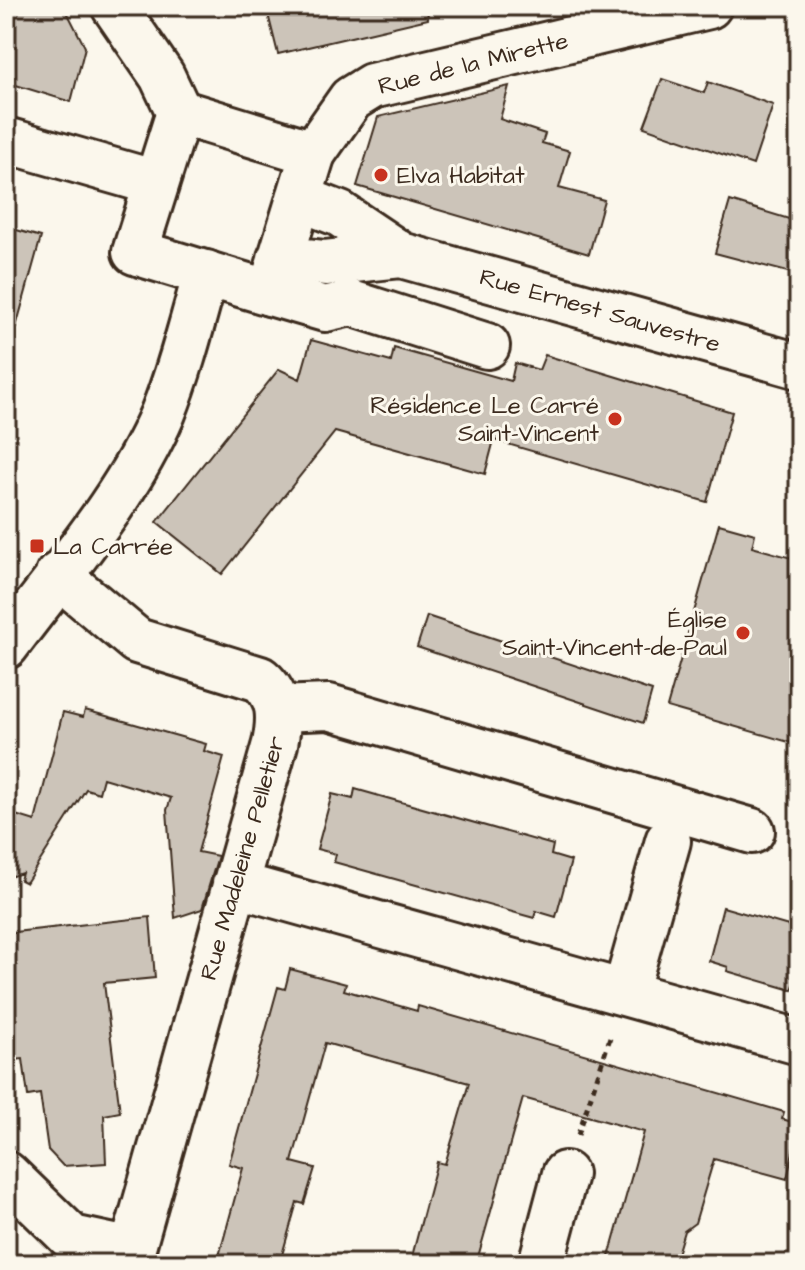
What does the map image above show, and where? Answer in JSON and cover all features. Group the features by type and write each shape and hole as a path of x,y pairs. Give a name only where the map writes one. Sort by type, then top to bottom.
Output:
{"street":[{"path":"114,6 162,76 179,112 135,252 206,273 275,275 325,309 351,303 487,346"},
{"name":"Rue de la Mirette","path":"275,275 313,153 351,99 372,86 709,6"},
{"path":"179,112 313,153"},
{"path":"6,140 156,183"},
{"name":"Rue Ernest Sauvestre","path":"299,198 340,214 401,255 799,366"},
{"name":"Rue Ernest Sauvestre","path":"275,275 325,263 401,255"},
{"path":"6,646 114,500 163,414 206,273"},
{"name":"Rue Madeleine Pelletier","path":"58,575 137,641 260,679 268,686 278,709 275,744 132,1258"},
{"path":"278,709 329,707 752,831"},
{"path":"625,993 668,841"},
{"path":"235,884 799,1042"},
{"path":"6,1174 72,1238 132,1258"},
{"path":"541,1264 565,1174"}],"path":[{"path":"565,1174 625,993"}],"building":[{"path":"6,6 64,6 85,47 71,102 6,82"},
{"path":"266,6 427,6 428,19 278,54"},
{"path":"662,79 704,93 708,82 773,105 753,165 644,127"},
{"path":"509,86 500,119 545,134 542,143 570,151 559,188 604,200 589,254 357,186 378,117"},
{"path":"730,201 799,222 799,275 715,253"},
{"path":"6,227 41,237 16,327 6,325"},
{"path":"311,340 391,362 394,348 511,381 515,363 539,370 545,355 732,412 707,502 494,440 485,474 335,432 222,574 157,522 279,369 300,379"},
{"name":"Église Saint-Vincent-de-Paul","path":"719,524 755,534 752,547 799,560 799,745 667,707"},
{"path":"427,616 652,691 643,723 417,647"},
{"path":"85,710 206,744 204,751 224,757 198,852 218,856 202,909 175,918 167,810 171,798 103,778 99,793 86,789 26,883 20,880 22,873 6,878 6,812 35,821 63,712 83,717"},
{"path":"355,789 553,845 551,855 571,861 556,917 536,911 534,918 334,862 336,854 317,849 332,794 353,799"},
{"path":"723,907 799,929 799,986 794,985 792,990 727,971 728,967 709,961"},
{"path":"150,917 155,978 104,983 120,1112 104,1115 106,1163 63,1166 48,1150 40,1094 28,1096 23,1059 6,1061 6,933"},
{"path":"290,969 346,984 344,990 417,1011 418,1006 784,1112 782,1119 799,1124 787,1179 714,1159 695,1223 684,1231 674,1264 607,1264 644,1132 523,1098 476,1264 410,1264 437,1162 445,1164 469,1083 325,1043 292,1162 315,1168 304,1204 297,1202 282,1255 277,1254 274,1264 245,1264 219,1256 243,1168 229,1164 278,987 285,989"}],"place":[{"name":"Elva Habitat","path":"381,175"},
{"name":"Résidence Le Carré Saint-Vincent","path":"615,419"},
{"name":"La Carrée","path":"37,546"},
{"name":"Église Saint-Vincent-de-Paul","path":"743,633"}]}
